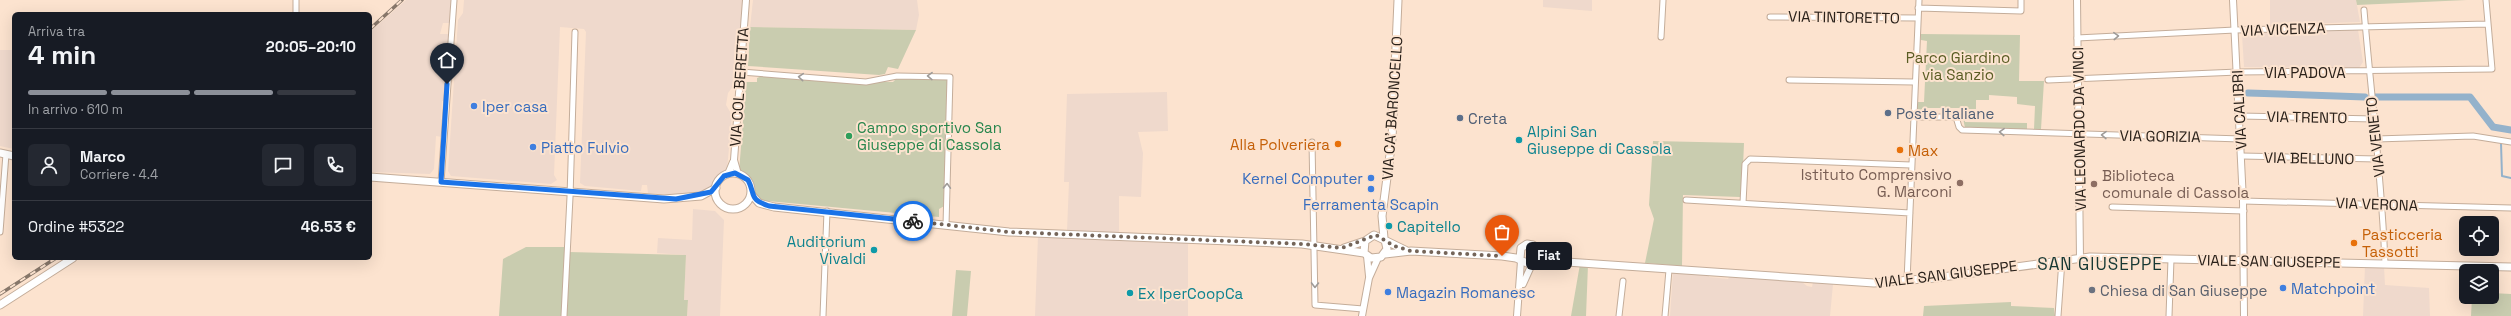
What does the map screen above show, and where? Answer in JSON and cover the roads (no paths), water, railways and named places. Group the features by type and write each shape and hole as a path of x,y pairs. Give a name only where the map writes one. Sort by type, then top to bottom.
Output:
{"main road":[{"name":"VIA CA' BARONCELLO","path":"1384,239 1382,216 1392,139 1398,0"},
{"path":"718,200 716,188 719,181 728,174 738,174 748,180 751,194 759,202 774,207 827,211 1009,232 1342,248 1378,258 1385,254 1387,246 1384,239 1372,235 1365,241 1342,248"},
{"path":"372,177 664,199 701,196 718,200 729,208 740,208 746,204 759,202"},
{"path":"701,196 716,188"},
{"path":"746,204 751,194"},
{"name":"VIA CA' BARONCELLO","path":"1372,235 1382,216"},
{"name":"VIALE SAN GIUSEPPE","path":"1384,239 1398,248 1411,251"},
{"path":"1365,241 1366,254"},
{"name":"VIALE SAN GIUSEPPE","path":"1502,256 1520,250 1528,244 1535,246 1539,251 1559,261"},
{"path":"1520,250 1520,260"},
{"name":"VIALE SAN GIUSEPPE","path":"1385,254 1411,251 1502,256 1534,262 1559,261 1862,283 1907,281 2080,258 2244,260 2511,267"},
{"path":"1534,262 1539,251"},
{"path":"0,305 70,260"}],"street":[{"path":"296,0 296,12"},
{"path":"441,182 454,0"},
{"name":"VIA COL BERETTA","path":"738,174 734,160 746,0"},
{"path":"1661,37 1663,0"},
{"path":"1907,281 1912,117 1919,0"},
{"path":"1918,8 2021,11 2022,0"},
{"name":"VIA LEONARDO DA VINCI","path":"2077,0 2080,258"},
{"name":"VIA CALIBRI","path":"2233,0 2238,72 2244,211 2244,316"},
{"name":"VIA PADOVA","path":"2048,80 2073,81 2078,78 2238,72 2368,72 2492,69 2486,0"},
{"name":"VIA VENETO","path":"2364,10 2368,72 2382,204 2385,264"},
{"name":"VIA TINTORETTO","path":"1770,17 1918,18"},
{"name":"VIA VICENZA","path":"2077,38 2235,30 2488,24"},
{"path":"564,316 575,32"},
{"path":"741,72 866,82 897,76 950,77 946,225"},
{"path":"1790,80 1914,82"},
{"name":"VIA TRENTO","path":"2240,116 2374,118"},
{"name":"VIA GORIZIA","path":"1912,117 1957,118 1959,127 1962,130 2079,135 2241,139"},
{"path":"2376,139 2473,136 2511,142"},
{"path":"1312,142 1315,305 1362,313 1369,278 1378,258"},
{"path":"0,232 3,154"},
{"name":"VIA BELLUNO","path":"2242,156 2377,159"},
{"path":"1743,203 1745,164 1750,159 1911,165"},
{"path":"728,174 734,160"},
{"path":"1686,200 1910,213"},
{"name":"VIA VERONA","path":"2243,201 2511,208"},
{"path":"2112,207 2244,211"},
{"path":"823,316 827,211"},
{"path":"1366,254 1369,278"},
{"path":"2170,316 2171,259"},
{"path":"1517,316 1520,260"},
{"path":"2058,316 2062,260"},
{"path":"1518,299 1525,277 1534,262"},
{"path":"1665,316 1669,270"},
{"path":"1619,316 1623,281"}],"waterway":[{"path":"2248,93 2365,97"},
{"path":"2375,97 2470,97 2493,127 2511,130"},
{"path":"2501,143 2502,176 2511,178"}],"railway":[{"path":"372,27 402,0"},
{"path":"0,294 53,260"}],"place":[{"name":"Iper casa","path":"474,106"},
{"name":"Poste Italiane","path":"1888,113"},
{"name":"Creta","path":"1460,118"},
{"name":"Campo sportivo San Giuseppe di Cassola","path":"849,136"},
{"name":"Alpini San Giuseppe di Cassola","path":"1519,140"},
{"name":"Alla Polveriera","path":"1338,144"},
{"name":"Piatto Fulvio","path":"533,147"},
{"name":"Max","path":"1900,150"},
{"name":"Kernel Computer","path":"1371,178"},
{"name":"Istituto Comprensivo G. Marconi","path":"1960,183"},
{"name":"Biblioteca comunale di Cassola","path":"2094,184"},
{"name":"Ferramenta Scapin","path":"1371,189"},
{"name":"Capitello","path":"1389,226"},
{"name":"Pasticceria Tassotti","path":"2354,243"},
{"name":"Auditorium Vivaldi","path":"874,250"},
{"name":"Fiat","path":"1502,256"},
{"name":"Matchpoint","path":"2283,288"},
{"name":"Chiesa di San Giuseppe","path":"2092,290"},
{"name":"Magazin Romanesc","path":"1388,292"},
{"name":"Ex IperCoopCa","path":"1130,293"}],"district":[{"name":"SAN GIUSEPPE","path":"2100,264"}],"park label":[{"name":"Parco Giardino via Sanzio","path":"1958,66"}]}
